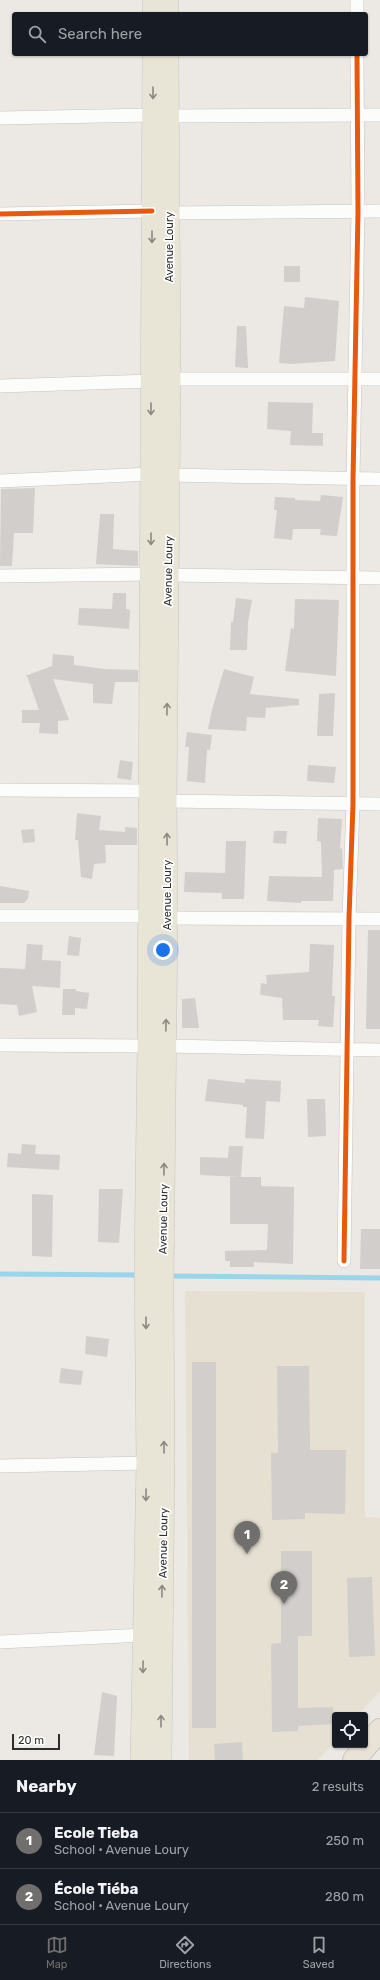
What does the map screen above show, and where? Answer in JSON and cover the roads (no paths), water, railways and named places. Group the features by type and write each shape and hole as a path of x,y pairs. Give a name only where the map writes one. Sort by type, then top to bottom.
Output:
{"highway":[{"path":"354,1760 380,1730"}],"main road":[{"path":"153,0 153,12"},
{"path":"168,0 168,12"},
{"name":"Avenue Loury","path":"153,56 161,115"},
{"name":"Avenue Loury","path":"141,1760 147,1463 154,1274 157,1046 161,115 168,56"},
{"name":"Avenue Loury","path":"154,1274 164,1459 161,1760"}],"street":[{"path":"357,0 357,12"},
{"path":"344,1261 349,918 353,804 353,480 358,212 357,56"},
{"path":"0,118 161,115 380,115"},
{"path":"0,214 380,211"},
{"path":"0,386 161,380 380,379"},
{"path":"0,481 160,474 353,480 380,479"},
{"path":"0,576 159,575 353,579 380,578"},
{"path":"0,790 380,804"},
{"path":"0,916 380,918"},
{"path":"0,1045 380,1050"},
{"path":"0,1466 147,1463"},
{"path":"0,1642 144,1635"}],"waterway":[{"path":"0,1274 141,1275"},
{"path":"167,1276 380,1278"}],"place":[{"name":"Ecole Tieba","path":"247,1554"},
{"name":"École Tiéba","path":"284,1604"}]}
